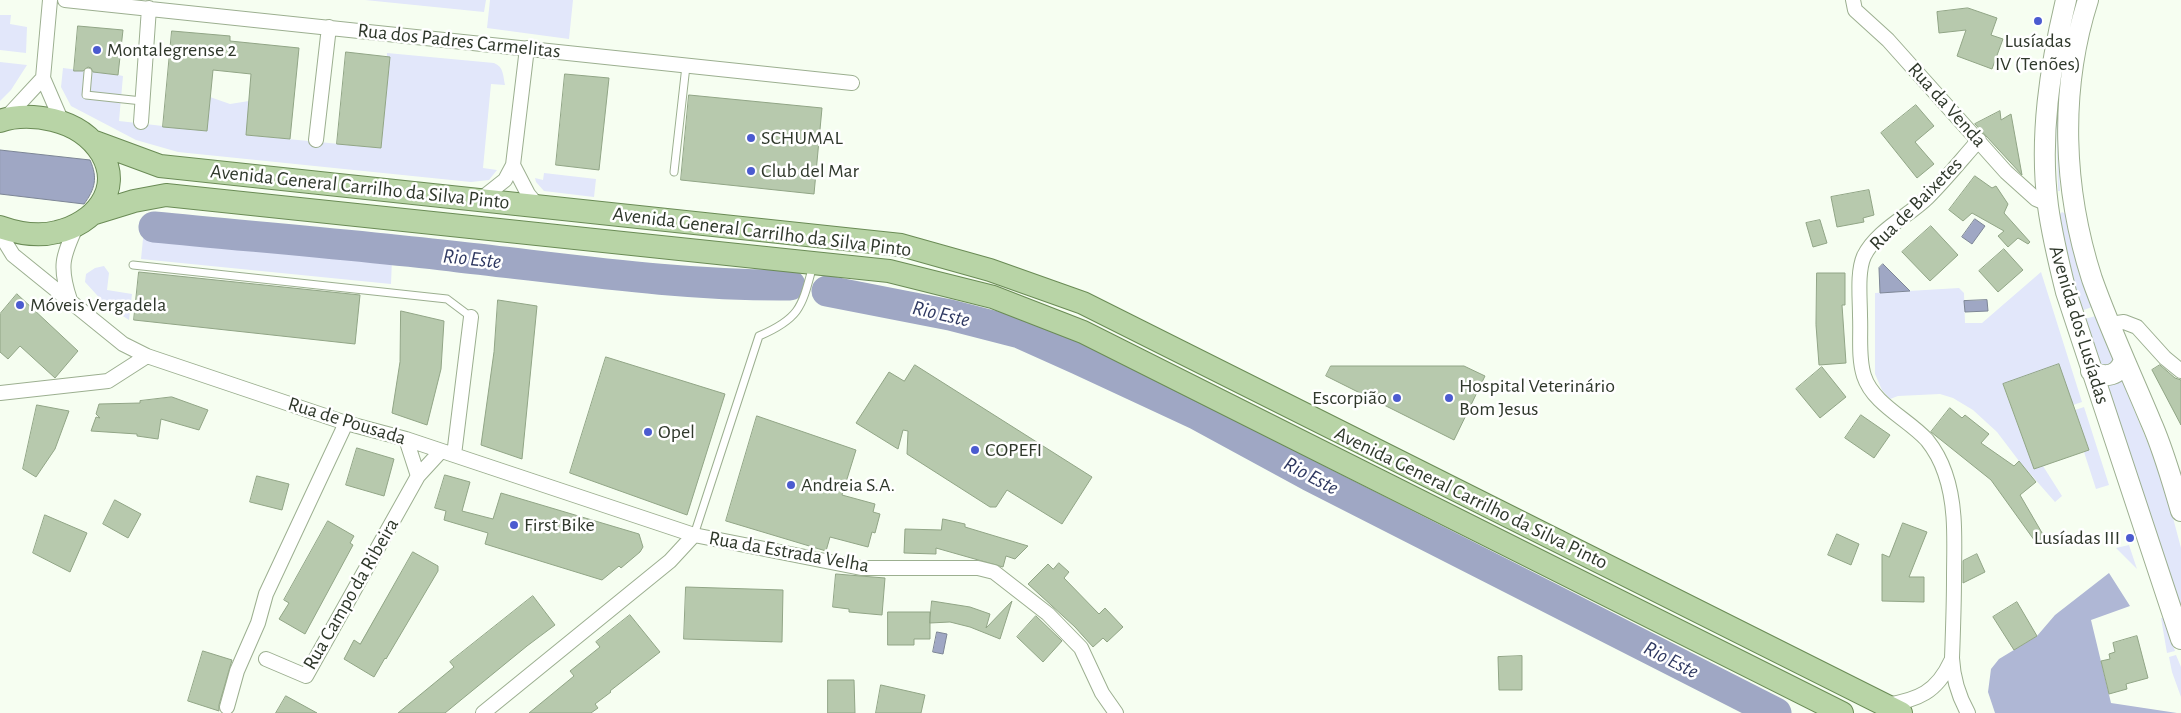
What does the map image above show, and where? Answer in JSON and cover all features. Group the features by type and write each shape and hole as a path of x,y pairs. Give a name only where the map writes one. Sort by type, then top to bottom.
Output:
{"main road":[{"name":"Avenida dos Lusíadas","path":"2066,0 2048,88 2046,141 2048,204 2064,283 2091,371 2181,640"},
{"name":"Avenida dos Lusíadas","path":"2088,0 2079,30 2069,96 2068,151 2073,202 2087,262 2110,324 2167,462 2181,511"},
{"path":"1,228 26,234 56,233 77,225 95,213 104,198 109,183 108,165 95,142 76,129 62,122 31,117 2,120"},
{"name":"Avenida General Carrilho da Silva Pinto","path":"95,142 160,166 901,245 990,270 1083,303 1893,709"},
{"name":"Avenida General Carrilho da Silva Pinto","path":"95,213 134,201 166,195 889,271 993,297 1084,332 1842,713"},
{"path":"2048,204 2073,202"},
{"path":"2091,371 2102,376 2112,375 2120,368 2124,359"}],"street":[{"path":"50,0 43,78 62,122"},
{"name":"Rua dos Padres Carmelitas","path":"65,0 144,5 329,27 852,83"},
{"name":"Rua da Venda","path":"1853,0 1855,10 1888,40 2024,189 2036,199 2048,204"},
{"path":"140,122 144,5"},
{"path":"316,140 329,27"},
{"path":"481,199 505,180 513,164 527,48"},
{"path":"2,120 43,78"},
{"name":"Rua de Baixetes","path":"1968,713 1958,693 1952,658 1955,534 1949,488 1937,455 1926,440 1870,389 1864,376 1861,350 1861,270 1864,256 1875,242 1928,197 1979,140"},
{"path":"513,164 528,194 538,206"},
{"path":"70,301 63,279 62,261 77,225"},
{"name":"Rua de Pousada","path":"1,228 5,242 13,255 123,344 147,356 346,423 406,439 694,535"},
{"path":"448,453 471,317"},
{"path":"2110,324 2124,322 2137,327 2164,358 2181,372"},
{"path":"0,393 108,381 147,356"},
{"path":"227,707 237,670 258,623 266,594 346,423"},
{"path":"406,439 418,476"},
{"name":"Rua Campo da Ribeira","path":"266,660 306,676 418,476 448,453"},
{"path":"483,713 670,561 694,535"},
{"name":"Rua da Estrada Velha","path":"694,535 861,568 978,568 994,572 1048,614 1081,648 1102,693 1116,713"},
{"name":"Rua de Baixetes","path":"1893,709 1926,694 1945,675 1952,658"}],"lane":[{"path":"674,172 686,66"},
{"path":"88,72 86,95 142,101"},
{"path":"694,535 759,336 778,328 795,315 804,302 814,263"},
{"path":"134,265 447,299 471,317"}],"shaded area":[{"path":"365,0 486,0 484,12"},
{"path":"490,0 573,0 569,39 487,28"},
{"path":"2075,0 2077,0 2063,72 2059,141 2060,191 2058,191 2056,111 2061,63"},
{"path":"0,15 11,15 10,24 27,27 26,53 0,50"},
{"path":"387,53 494,63 500,67 505,85 491,84 483,168 497,170 489,180 471,182 178,152 136,140 71,106 61,87 63,68 123,76 119,121 207,131 210,97 230,104 249,101 246,135 381,148 390,57 387,57"},
{"path":"0,62 27,65 11,90 0,101"},
{"path":"0,150 90,160 95,178 91,193 84,204 0,194"},
{"path":"544,173 596,179 594,197 544,191 535,178 543,180"},
{"path":"2062,212 2066,214 2075,258 2092,307 2081,311 2059,215"},
{"path":"145,219 393,234 391,284 141,259"},
{"path":"1975,219 1985,226 1972,244 1962,237"},
{"path":"1883,264 1910,291 1880,293 1879,268"},
{"path":"104,266 109,273 107,290 132,294 129,320 106,305 85,282 86,274 95,268"},
{"path":"2041,272 2082,402 2073,405 2003,385 2034,469 2043,466 2062,496 2055,502 2019,461 1997,432 1973,410 1953,398 1940,394 1898,396 1890,399 1882,390 1875,374 1875,293 1959,288 1964,293 1965,323 1982,323"},
{"path":"1987,300 1988,311 1965,312 1964,301"},
{"path":"2096,316 2113,357 2114,361 2111,366 2100,365 2084,319"},
{"path":"2121,378 2163,480 2181,548 2181,613 2106,383"},
{"path":"2084,407 2109,485 2096,489 2084,452 2089,450 2075,410"},
{"path":"2129,545 2137,569 2116,548"},
{"path":"2109,573 2130,606 2091,620 2111,703 2177,713 1995,713 1988,692 1991,669 1999,659 2037,636 2055,615"},
{"path":"2161,618 2163,618 2175,651 2167,653"},
{"path":"937,632 947,634 943,654 933,652"},
{"path":"2176,655 2181,667 2181,697 2169,657"}],"building":[{"path":"1968,8 1997,18 1991,35 2003,39 1992,69 1957,56 1966,30 1939,33 1937,12"},
{"path":"78,26 123,30 118,75 93,72 88,67 83,71 74,71"},
{"path":"172,31 230,36 230,41 299,48 290,139 246,135 251,74 213,70 207,131 163,127"},
{"path":"346,52 390,57 381,148 337,144"},
{"path":"565,74 609,78 599,170 556,165"},
{"path":"689,95 822,108 814,194 681,180"},
{"path":"1916,105 1934,126 1915,142 1934,164 1917,178 1881,133"},
{"path":"2000,111 2001,120 2011,114 2022,175 1975,124"},
{"path":"1975,176 1992,188 1996,186 2008,204 2004,213 2030,242 2028,244 2018,238 2008,247 1998,236 2004,231 1972,213 1963,221 1949,210"},
{"path":"1869,190 1874,215 1863,218 1864,222 1837,227 1831,197"},
{"path":"1820,220 1827,243 1813,247 1806,223"},
{"path":"1931,226 1958,255 1930,281 1902,252"},
{"path":"2004,249 2023,270 1998,292 1979,271"},
{"path":"139,272 360,295 355,344 134,320"},
{"path":"1817,273 1845,273 1845,305 1842,305 1846,363 1819,365 1816,325"},
{"path":"17,294 78,351 55,378 20,346 8,359 0,352 0,314"},
{"path":"498,300 537,306 522,459 481,445 494,352"},
{"path":"401,311 444,321 441,369 427,425 392,413 400,362"},
{"path":"606,357 725,394 687,515 570,473"},
{"path":"2059,364 2089,450 2034,469 2003,384"},
{"name":"COPEFI","path":"915,365 1092,477 1062,524 1007,490 996,507 990,507 907,454 908,431 903,430 898,449 856,423 889,372 904,381"},
{"path":"2160,365 2175,378 2181,380 2181,425 2152,370"},
{"path":"1331,366 1464,366 1485,376 1454,440 1326,376"},
{"path":"1822,367 1846,397 1820,418 1796,389"},
{"path":"172,397 208,410 199,430 161,419 158,439 137,436 137,434 91,431 96,417 100,418 96,414 99,404 140,403 140,401"},
{"path":"37,405 69,411 55,449 36,477 23,469"},
{"path":"1950,408 1962,418 1965,415 1989,434 1981,443 2014,466 2019,461 2036,482 2020,495 2045,538 2037,544 1991,480 1931,432"},
{"path":"1861,415 1890,435 1874,458 1845,438"},
{"name":"Andreia S.A.","path":"757,416 856,450 842,495 875,504 873,512 880,514 875,533 872,532 868,547 830,537 826,551 726,521"},
{"path":"357,448 394,459 384,496 346,485"},
{"path":"445,475 470,482 462,511 493,519 501,493 639,534 643,547 640,552 621,568 619,566 602,580 485,544 488,533 444,520 446,511 435,508"},
{"path":"257,476 289,484 282,510 250,502"},
{"path":"115,500 141,514 128,538 103,524"},
{"path":"45,515 87,533 70,572 33,553"},
{"path":"943,519 965,524 965,527 1028,546 1015,559 1006,556 1003,567 936,548 936,554 904,553 905,529 941,530"},
{"path":"328,521 354,536 350,543 353,545 305,634 279,619 289,603 284,600"},
{"path":"1903,523 1927,532 1909,577 1924,577 1924,602 1882,601 1882,554 1889,557"},
{"path":"1837,534 1859,544 1851,565 1828,555"},
{"path":"413,552 438,566 438,571 374,677 344,659 354,640 360,644"},
{"path":"1977,554 1985,572 1963,583 1963,561"},
{"path":"1059,563 1069,572 1064,578 1099,614 1105,608 1123,627 1107,642 1103,638 1093,647 1075,627 1028,584 1048,564 1053,569"},
{"path":"836,574 885,578 882,615 849,612 849,609 833,607"},
{"path":"686,587 783,590 782,642 684,639"},
{"path":"533,596 555,625 445,713 398,713 454,667 450,662"},
{"path":"932,601 970,607 990,614 986,628 1012,601 1000,639 970,627 950,622 930,623"},
{"path":"2017,602 2037,636 2014,650 1993,617"},
{"path":"888,612 930,612 930,639 914,639 914,645 888,645"},
{"path":"630,615 660,652 595,704 598,708 591,713 529,713 574,676 570,671 600,647 596,642"},
{"path":"1036,616 1062,641 1043,662 1017,637"},
{"path":"2137,636 2148,678 2126,684 2127,689 2109,694 2101,661 2110,659 2109,654 2115,652 2113,643"},
{"path":"203,651 232,660 219,711 188,701"},
{"path":"1522,656 1522,690 1499,690 1498,657"},
{"path":"828,680 854,680 855,713 828,713"},
{"path":"881,685 925,695 921,713 876,713"},
{"path":"286,696 317,713 276,713"}],"waterway":[{"name":"Rio Este","path":"154,227 383,249 666,280 749,285 790,285"},
{"name":"Rio Este","path":"827,291 950,315 1020,333 1196,414 1310,476 1776,713"}],"place":[{"name":"Lusíadas IV (Tenões)","path":"2038,21"},
{"name":"Montalegrense 2","path":"97,50"},
{"name":"SCHUMAL","path":"751,138"},
{"name":"Club del Mar","path":"751,171"},
{"name":"Móveis Vergadela","path":"20,305"},
{"name":"Escorpião","path":"1397,398"},
{"name":"Hospital Veterinário Bom Jesus","path":"1449,398"},
{"name":"Opel","path":"648,432"},
{"name":"COPEFI","path":"975,450"},
{"name":"Andreia S.A.","path":"791,485"},
{"name":"First Bike","path":"514,525"},
{"name":"Lusíadas III","path":"2130,538"}]}
